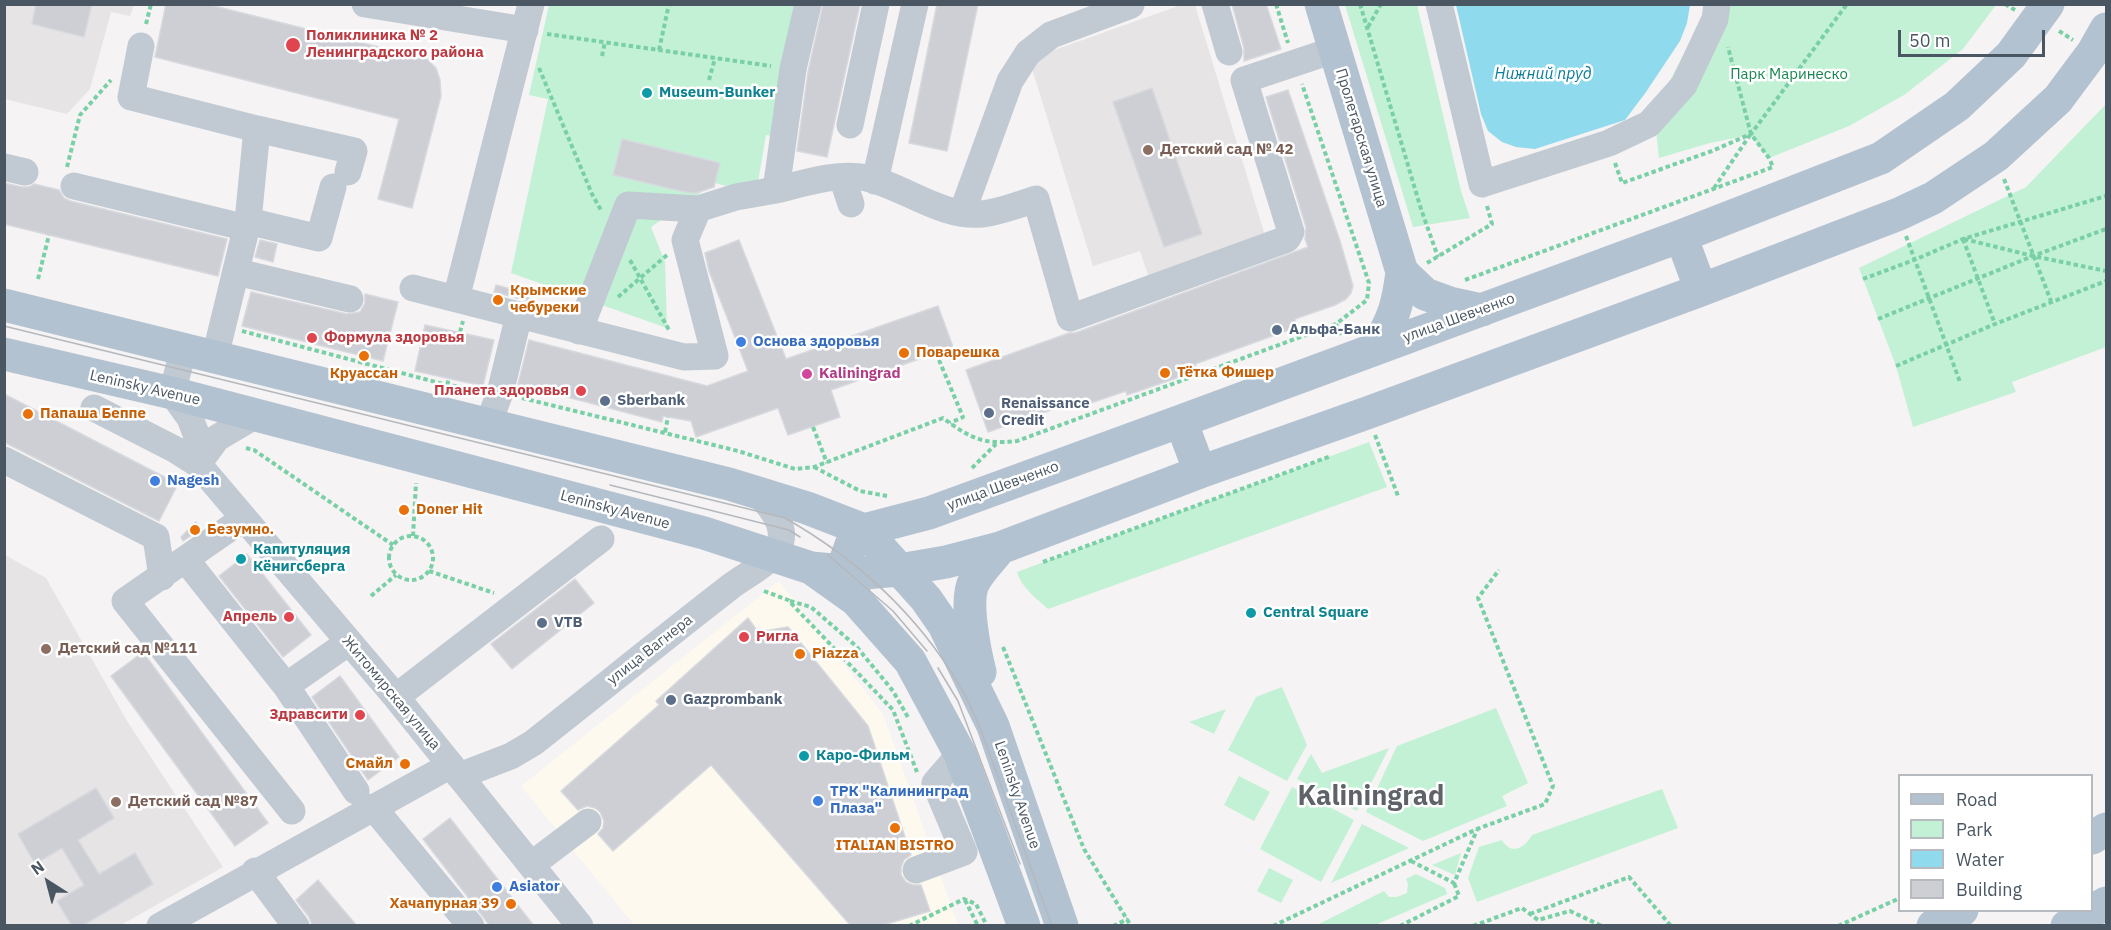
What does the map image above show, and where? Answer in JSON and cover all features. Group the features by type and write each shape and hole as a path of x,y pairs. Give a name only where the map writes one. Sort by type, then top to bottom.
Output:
{"main road":[{"name":"Пролетарская улица","path":"1321,4 1334,50 1425,294 1450,303 1482,310"},
{"name":"улица Шевченко","path":"864,530 929,513 1181,422 1681,236 1881,158 1957,106 2011,55 2044,11"},
{"path":"852,586 865,573 936,564 1000,548 1200,472 1701,290 1899,214 1933,198 1996,156 2058,99 2100,41"},
{"path":"1681,236 1701,290"},
{"name":"Пролетарская улица","path":"1375,349 1388,329 1398,303 1415,272"},
{"path":"4,305 488,424"},
{"name":"Leninsky Avenue","path":"4,354 172,393 704,533 775,555 852,586 910,661 960,754 1024,926"},
{"path":"1181,422 1200,472"},
{"name":"Leninsky Avenue","path":"488,424 756,492 864,530 926,599 944,625 993,726 1062,926"},
{"path":"852,586 846,559 851,545 864,530"},
{"path":"993,726 976,658 970,594 974,582 1000,548"},
{"path":"2093,837 2106,829"},
{"path":"2093,911 2106,903"},
{"path":"1933,926 1958,912"},
{"path":"2067,926 2091,912"}],"street":[{"path":"365,4 534,23 456,299"},
{"path":"776,190 793,69 808,4"},
{"path":"850,125 876,4"},
{"path":"874,181 915,4"},
{"path":"1215,4 1230,52"},
{"path":"1439,4 1482,184 1609,143 1649,124 1684,86 1716,12"},
{"path":"962,213 1010,81 1028,53 1050,35 1131,5"},
{"path":"70,177 248,224 319,238 354,151 131,98 141,46"},
{"path":"579,331 628,205 698,209 736,198 842,177 866,178 944,209 962,213 981,214 1036,199 1070,318 1287,239 1291,232 1244,80 1334,50"},
{"path":"198,464 198,439 190,418 172,393 200,353 237,272 248,224 257,129"},
{"path":"842,177 851,204"},
{"path":"413,288 684,357 715,356 684,240 698,209"},
{"path":"237,272 350,299"},
{"path":"488,424 501,393 519,315"},
{"name":"Житомирская улица","path":"94,408 176,450 198,464 396,697 576,924"},
{"path":"198,464 217,438 255,415"},
{"path":"4,460 156,537 162,577"},
{"path":"756,492 779,522 782,537 775,555"},
{"path":"243,519 125,601 292,811"},
{"path":"396,697 601,539"},
{"name":"улица Вагнера","path":"160,926 255,871 365,799 511,756 533,743 747,574 775,555"},
{"path":"186,560 286,686 365,799 471,926"},
{"path":"286,686 348,642"},
{"path":"915,870 964,852 935,783 960,754"},
{"path":"531,865 588,822"},
{"path":"255,871 296,926"}],"path":[{"path":"659,50 669,4"},
{"path":"738,451 795,469 814,468 943,418 973,438 997,443 1017,441 1336,324 1367,300 1369,283 1276,4"},
{"path":"1360,4 1421,209 1438,257"},
{"path":"1367,27 1380,4"},
{"path":"1714,188 1847,4"},
{"path":"2044,11 2100,41"},
{"path":"1458,282 1773,167 1769,158 1751,135 1727,43 1716,12"},
{"path":"534,23 605,42 793,69"},
{"path":"602,56 605,42"},
{"path":"70,177 80,115 141,46"},
{"path":"709,80 715,58"},
{"path":"1622,183 1751,135"},
{"path":"2004,178 2051,301"},
{"path":"1415,272 1492,224 1482,184"},
{"path":"1863,279 1963,239 2106,196"},
{"path":"1878,319 2106,229"},
{"path":"38,279 49,235"},
{"path":"1906,235 1960,382"},
{"path":"1963,239 2106,271"},
{"path":"1963,239 1995,324"},
{"path":"614,301 684,240"},
{"path":"1896,366 2106,280"},
{"path":"936,353 963,417 950,423"},
{"path":"447,385 449,379"},
{"path":"665,432 669,417"},
{"path":"813,427 827,463"},
{"path":"1369,442 1384,435"},
{"path":"254,450 393,545"},
{"path":"1039,564 1336,454"},
{"path":"814,468 860,491 888,496"},
{"path":"413,536 417,480"},
{"path":"405,536 413,536 425,541 433,558 429,571 424,576 410,580 396,575 388,558 393,545 405,536"},
{"path":"1273,926 1477,829 1545,804 1553,786 1478,597 1499,570"},
{"path":"429,571 519,601"},
{"path":"747,574 759,589 811,607 856,646 894,691 910,720"},
{"path":"371,596 396,575"},
{"path":"788,600 893,710 919,780 926,770"},
{"path":"999,637 1084,849 1131,926"},
{"path":"1454,883 1477,829"},
{"path":"1400,926 1459,896 1454,883 1410,861"},
{"path":"1530,914 1629,877 1671,926"},
{"path":"1838,926 1898,898"},
{"path":"964,899 978,926"},
{"path":"909,926 964,899 976,904 987,926"},
{"path":"1473,926 1522,908 1538,920 1570,911 1602,926"},
{"path":"1113,926 1128,919"}],"shaded area":[{"path":"5,5 134,5 130,16 111,12 90,89 67,114 5,99"},
{"name":"Детский сад № 42","path":"1181,5 1195,5 1267,242 1150,281 1140,251 1093,266 1029,59"},
{"path":"5,555 46,578 127,721 223,867 121,925 5,925"},
{"path":"779,581 883,714 958,925 634,925 521,786"}],"green space":[{"path":"549,5 805,5 780,137 766,135 756,194 715,183 651,227 665,262 667,328 511,273 548,99 529,95"},
{"path":"1345,5 1417,5 1461,191 1470,218 1413,227"},
{"name":"Парк Маринеско","path":"1705,5 1996,5 1963,49 1904,95 1849,126 1769,158 1750,135 1710,143 1659,158 1654,111 1701,21"},
{"path":"2106,104 2106,347 2012,382 2016,392 1913,427 1896,366 1859,268 2026,187"},
{"path":"1369,442 1387,487 1048,609 1022,583 1017,572"},
{"path":"1282,687 1307,745 1287,781 1228,750 1256,697"},
{"path":"1496,708 1528,783 1502,796 1507,806 1423,841 1366,812 1397,746"},
{"path":"1226,709 1214,734 1189,722"},
{"path":"1389,748 1357,811 1297,779 1311,754 1322,773"},
{"path":"1239,776 1270,792 1254,821 1224,805"},
{"path":"1292,787 1354,820 1321,882 1260,849"},
{"path":"1662,789 1678,828 1477,902 1468,878 1479,847 1502,840 1510,848 1522,847 1532,835"},
{"path":"1362,824 1409,848 1331,883"},
{"path":"1461,853 1455,875 1432,865"},
{"path":"1269,868 1293,880 1281,903 1257,891"},
{"path":"1416,874 1445,888 1447,894 1375,925 1317,925 1384,891 1389,897 1407,893 1406,879"}],"water":[{"name":"Нижний пруд","path":"1456,4 1690,5 1687,23 1680,41 1625,120 1535,149 1516,147 1502,142 1488,131 1481,114"}],"building":[{"path":"36,4 92,4 84,37 32,24"},
{"path":"166,4 206,4 427,59 436,68 440,80 441,96 412,208 378,199 399,119 155,57"},
{"path":"823,4 860,4 827,157 797,151 808,72"},
{"path":"937,4 978,4 947,151 909,143"},
{"path":"1232,4 1266,4 1281,49 1244,61 1244,48"},
{"path":"1152,88 1202,234 1164,247 1113,102"},
{"path":"1288,90 1340,241 1353,286 1346,299 1295,319 1297,327 1195,364 1197,371 1127,395 1126,391 1073,409 1071,403 988,432 966,370 1069,333 1075,333 1308,247 1305,239 1306,227 1266,97"},
{"path":"622,139 720,163 714,187 696,193 685,192 613,175"},
{"path":"4,183 22,187 34,184 59,190 64,198 70,201 227,239 218,276 4,224"},
{"path":"260,240 277,244 273,262 255,257"},
{"path":"739,240 786,359 938,306 953,347 831,390 840,417 788,435 778,408 696,437 691,421 663,416 662,422 518,384 529,340 707,386 748,371 709,271 705,253"},
{"path":"496,285 530,294 528,301 494,292"},
{"path":"251,292 347,314 360,312 365,303 365,294 398,302 383,361 242,326"},
{"path":"425,325 494,340 483,386 415,371"},
{"path":"4,394 178,484 159,521 4,442"},
{"path":"196,522 201,529 183,541 181,537"},
{"path":"247,554 311,635 283,657 219,576"},
{"name":"VTB","path":"575,579 594,603 512,669 491,644"},
{"name":"ТРК \"Калининград Плаза\"","path":"748,618 758,632 788,627 868,726 911,855 904,860 901,875 906,882 921,885 930,911 880,926 851,926 711,765 613,851 598,834 603,828 604,821 600,812 587,806 578,810 561,791 659,705 656,701"},
{"path":"143,652 268,823 235,846 111,676"},
{"path":"340,676 399,757 368,780 312,697"},
{"path":"96,788 114,818 78,840 99,874 135,853 153,884 82,926 72,926 57,901 84,885 62,848 35,864 18,834"},
{"path":"450,818 534,926 490,926 423,839"},
{"path":"318,880 357,926 312,925 296,900"}],"tram line":[{"path":"4,326 785,518 836,551 882,589 923,633 941,657 964,694 986,742 1052,926"},
{"path":"610,485 789,530 800,537"},
{"path":"828,555 893,611 927,651"},
{"path":"938,668 958,701 1020,864"}],"place":[{"name":"Поликлиника № 2 Ленинградского района","path":"293,45"},
{"name":"Museum-Bunker","path":"647,93"},
{"name":"Детский сад № 42","path":"1148,150"},
{"name":"Крымские чебуреки","path":"498,300"},
{"name":"Альфа-Банк","path":"1277,330"},
{"name":"Формула здоровья","path":"312,338"},
{"name":"Основа здоровья","path":"741,342"},
{"name":"Поварешка","path":"904,353"},
{"name":"Круассан","path":"364,356"},
{"name":"Тётка Фишер","path":"1165,373"},
{"name":"Kaliningrad","path":"807,374"},
{"name":"Планета здоровья","path":"581,391"},
{"name":"Sberbank","path":"605,401"},
{"name":"Renaissance Credit","path":"989,413"},
{"name":"Папаша Беппе","path":"28,414"},
{"name":"Nagesh","path":"155,481"},
{"name":"Doner Hit","path":"404,510"},
{"name":"Безумно.","path":"195,530"},
{"name":"Капитуляция Кёнигсберга","path":"241,559"},
{"name":"Central Square","path":"1251,613"},
{"name":"Апрель","path":"289,617"},
{"name":"VTB","path":"542,623"},
{"name":"Ригла","path":"744,637"},
{"name":"Детский сад №111","path":"46,649"},
{"name":"Piazza","path":"800,654"},
{"name":"Gazprombank","path":"671,700"},
{"name":"Здравсити","path":"360,715"},
{"name":"Каро-Фильм","path":"804,756"},
{"name":"Смайл","path":"405,764"},
{"name":"ТРК \"Калининград Плаза\"","path":"818,801"},
{"name":"Детский сад №87","path":"116,802"},
{"name":"ITALIAN BISTRO","path":"895,828"},
{"name":"Asiator","path":"497,887"},
{"name":"Хачапурная 39","path":"511,904"}],"district":[{"name":"Kaliningrad","path":"1371,797"}]}
